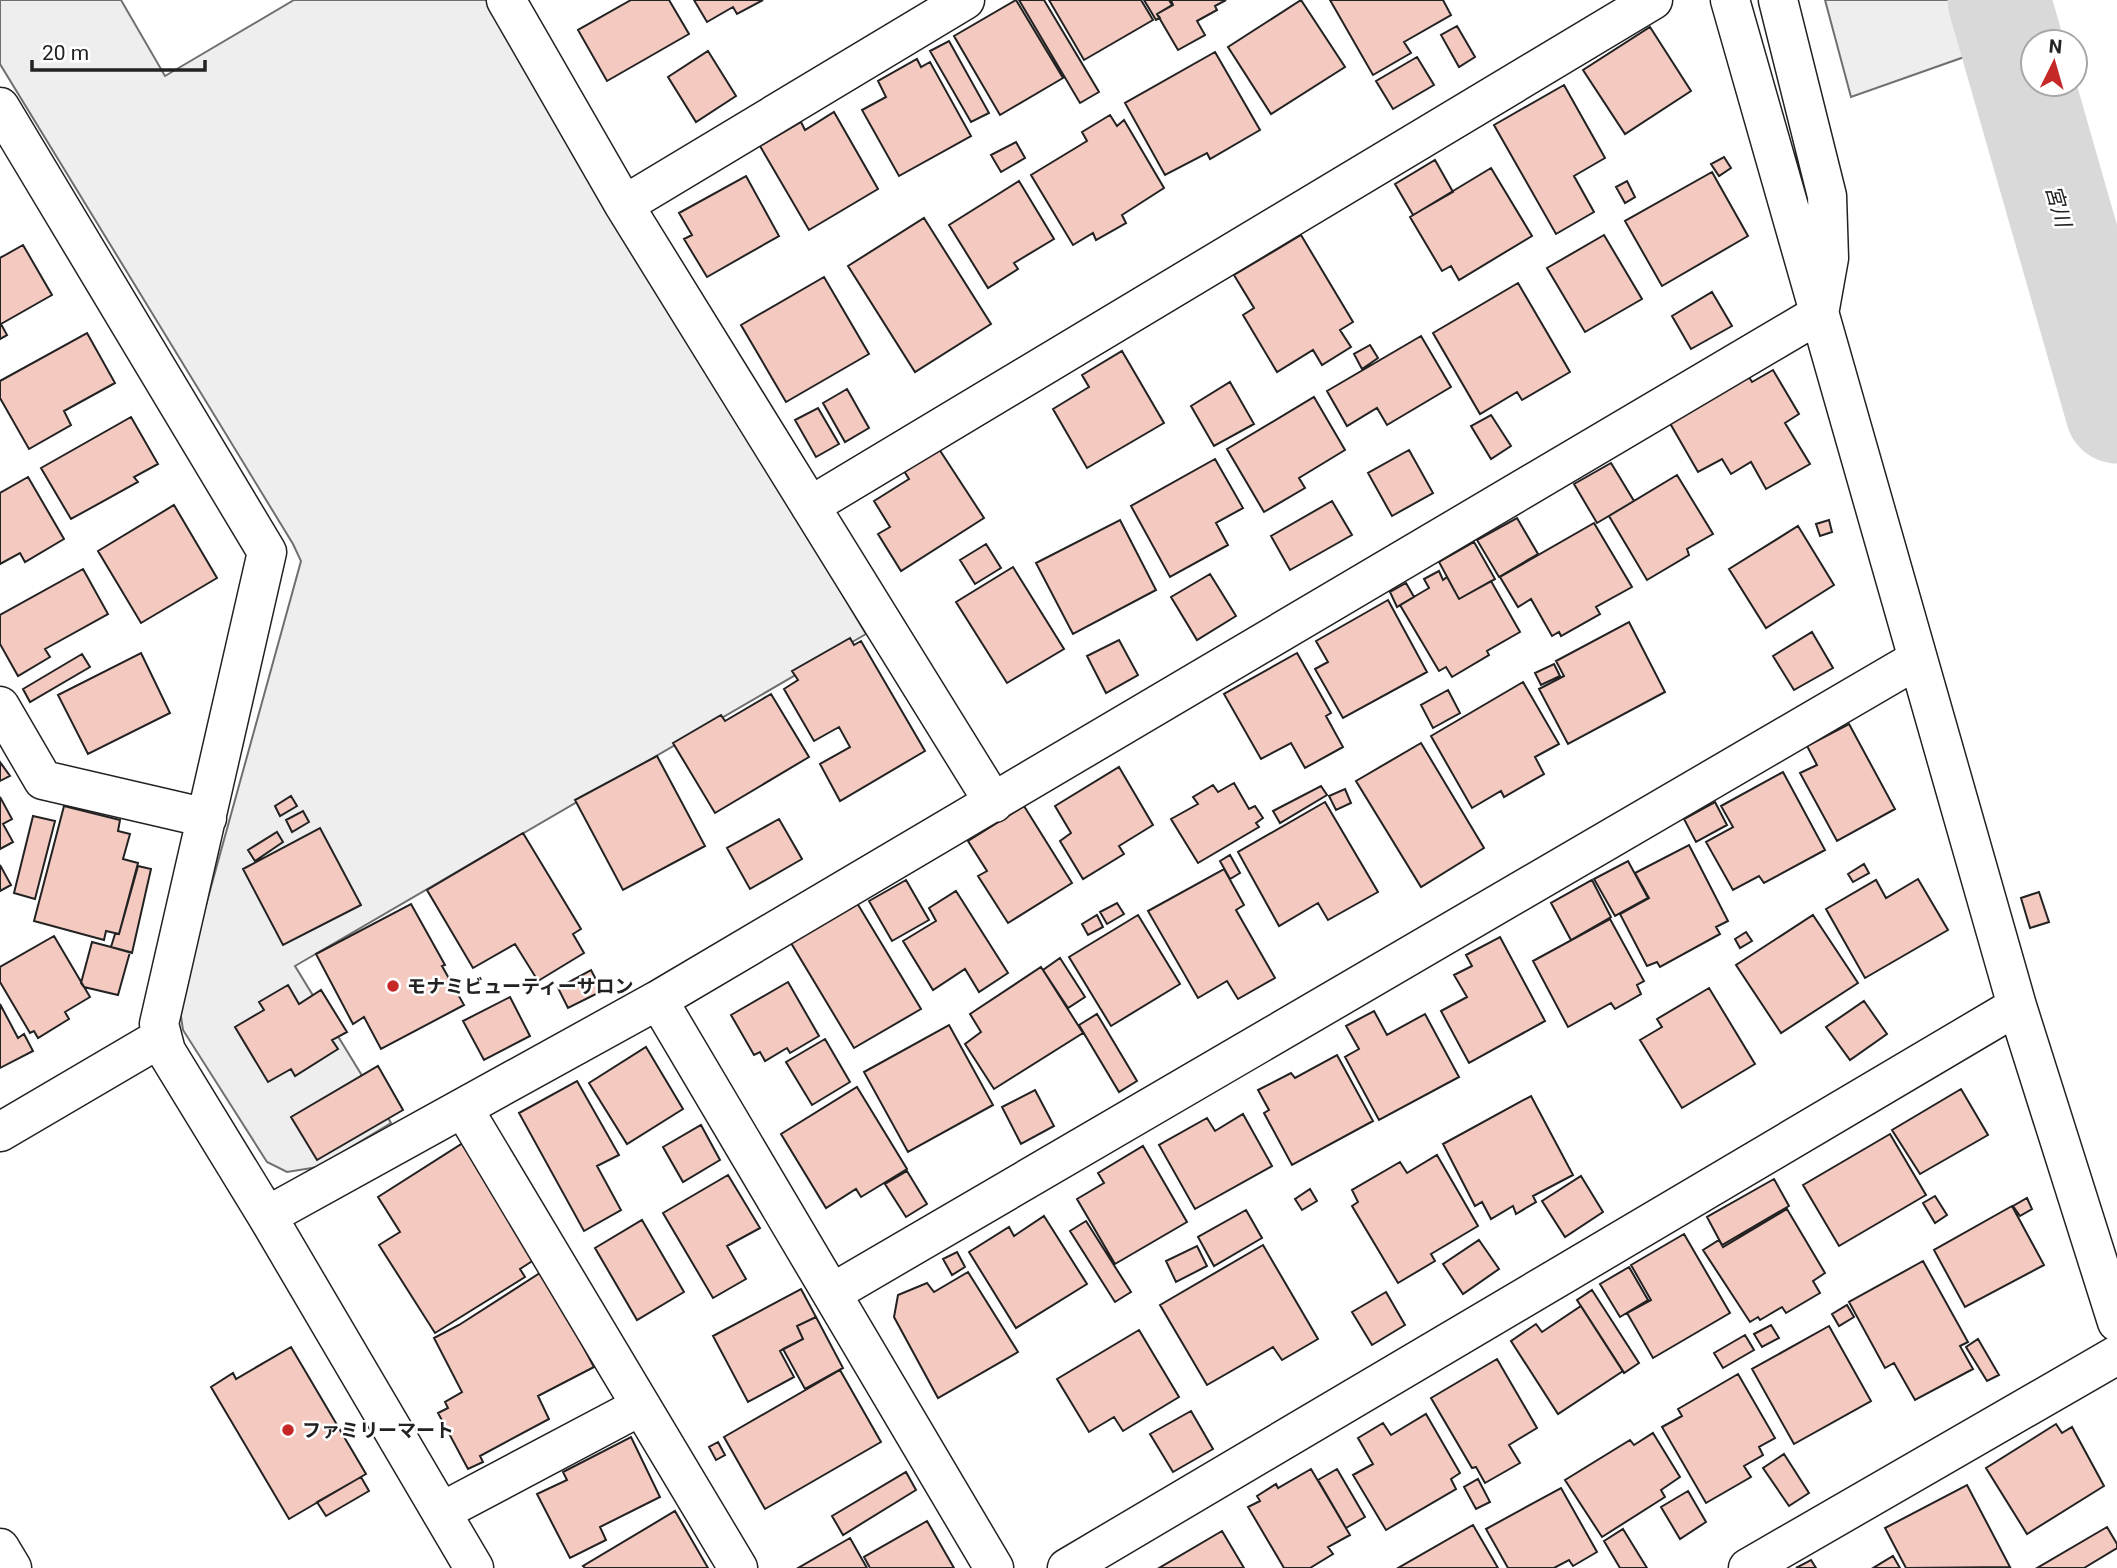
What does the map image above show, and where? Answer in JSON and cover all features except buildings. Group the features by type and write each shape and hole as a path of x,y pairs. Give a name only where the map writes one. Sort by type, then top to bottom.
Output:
{"main road":[{"path":"506,0 624,205 994,803"},
{"path":"624,205 965,0"},
{"path":"810,506 1653,0"},
{"path":"1730,0 2017,1006 2117,1322"},
{"path":"267,1216 658,1000 1819,314 1829,258 1827,196 1778,0"},
{"path":"1,109 267,552 159,1024 166,1051 267,1216 474,1568"},
{"path":"832,1293 1918,659"},
{"path":"0,706 43,780 207,818"},
{"path":"658,1000 995,1568"},
{"path":"1067,1568 2017,1006"},
{"path":"0,1132 162,1037"},
{"path":"463,1108 738,1568"},
{"path":"1748,1568 2117,1355"},
{"path":"441,1512 641,1406"},
{"path":"0,1548 12,1568"}],"shaded area":[{"path":"0,0 121,0 165,76 294,0 487,0 866,634 295,966 391,1123 318,1167 287,1172 267,1162 183,1030 180,1010 185,981 301,561 0,64"},
{"path":"1825,0 1951,0 1967,56 1851,97"}],"waterway":[{"name":"宮川","path":"1999,0 2117,412"}],"place":[{"name":"モナミビューティーサロン","path":"393,986"},
{"name":"ファミリーマート","path":"288,1430"}]}
